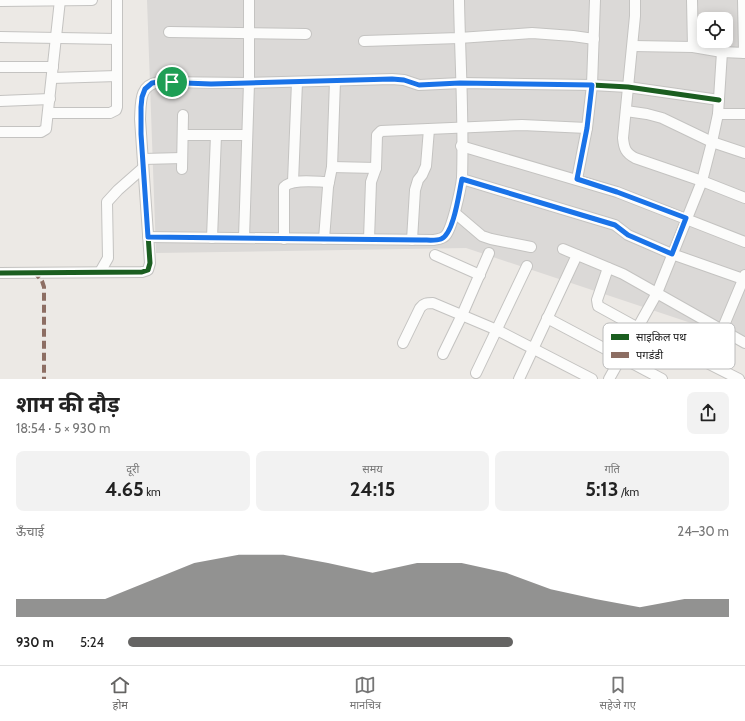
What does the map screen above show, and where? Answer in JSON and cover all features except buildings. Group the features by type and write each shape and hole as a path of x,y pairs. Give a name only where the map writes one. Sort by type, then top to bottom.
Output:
{"street":[{"path":"0,132 44,131 47,125 60,0"},
{"path":"0,1 92,0"},
{"path":"48,113 113,112 117,107 117,0"},
{"path":"244,238 248,83 248,0"},
{"path":"148,237 434,240 441,239 445,236 449,232 462,179 459,0"},
{"path":"577,179 587,128 592,85 595,0"},
{"path":"635,0 633,46 623,138 624,148 636,158 745,198"},
{"path":"692,0 693,46"},
{"path":"633,46 693,46 722,52 744,53 744,0"},
{"path":"168,32 306,34"},
{"path":"364,41 459,38 532,33 594,39"},
{"path":"0,37 117,39"},
{"path":"641,323 657,292 702,181 718,114 722,52"},
{"path":"0,67 53,67"},
{"path":"52,78 117,76"},
{"path":"0,273 142,272 148,270 150,263 140,119 142,97 147,86 152,83 211,84 392,79 404,80 419,85 460,83 628,87 719,100"},
{"path":"324,239 329,182 332,167 335,81"},
{"path":"293,182 297,82"},
{"path":"0,100 50,99"},
{"path":"626,111 662,118 712,142 745,153"},
{"path":"718,114 745,114"},
{"path":"182,169 183,116"},
{"path":"369,239 371,182 376,168 377,138 379,133 383,131 522,125 587,128"},
{"path":"412,240 415,190 418,180 424,172 426,166 429,129"},
{"path":"183,135 247,135"},
{"path":"212,238 216,135"},
{"path":"461,146 617,192 745,242"},
{"path":"100,272 108,258 107,202 143,164 182,158"},
{"path":"332,167 376,168"},
{"path":"462,179 615,225 628,235 672,254 744,277 741,300 726,323"},
{"path":"284,239 284,190 286,185 293,182 329,182"},
{"path":"454,213 482,236 531,247"},
{"path":"563,249 608,268 657,292 710,323"},
{"path":"443,354 489,254"},
{"path":"436,255 480,275"},
{"path":"519,379 577,255"},
{"path":"476,373 527,266"},
{"path":"608,268 597,300 598,306 629,323"},
{"path":"403,343 423,304 433,304 497,330 592,379"},
{"path":"547,318 603,347"},
{"path":"735,337 745,343"},
{"path":"609,379 615,369"},
{"path":"644,369 662,379"},
{"path":"718,369 738,379"}],"shaded area":[{"path":"147,0 745,0 745,341 735,338 735,323 691,323 466,248 156,253"}],"marked path":[{"path":"34,272 42,281 44,287 44,379"}],"cycle path":[{"path":"0,273 142,272 148,270 150,263 140,119 141,101 144,91 152,84 159,82 249,83 392,79 404,80 419,85 461,83 592,85 628,87 719,100"}],"route":[{"path":"399,79 419,85 460,83 592,85 587,128 577,179 617,192 686,218 672,254 628,235 615,225 462,179 449,232 441,239 148,237 140,119 142,97 147,86 152,83 172,82 211,84 399,79"}]}
